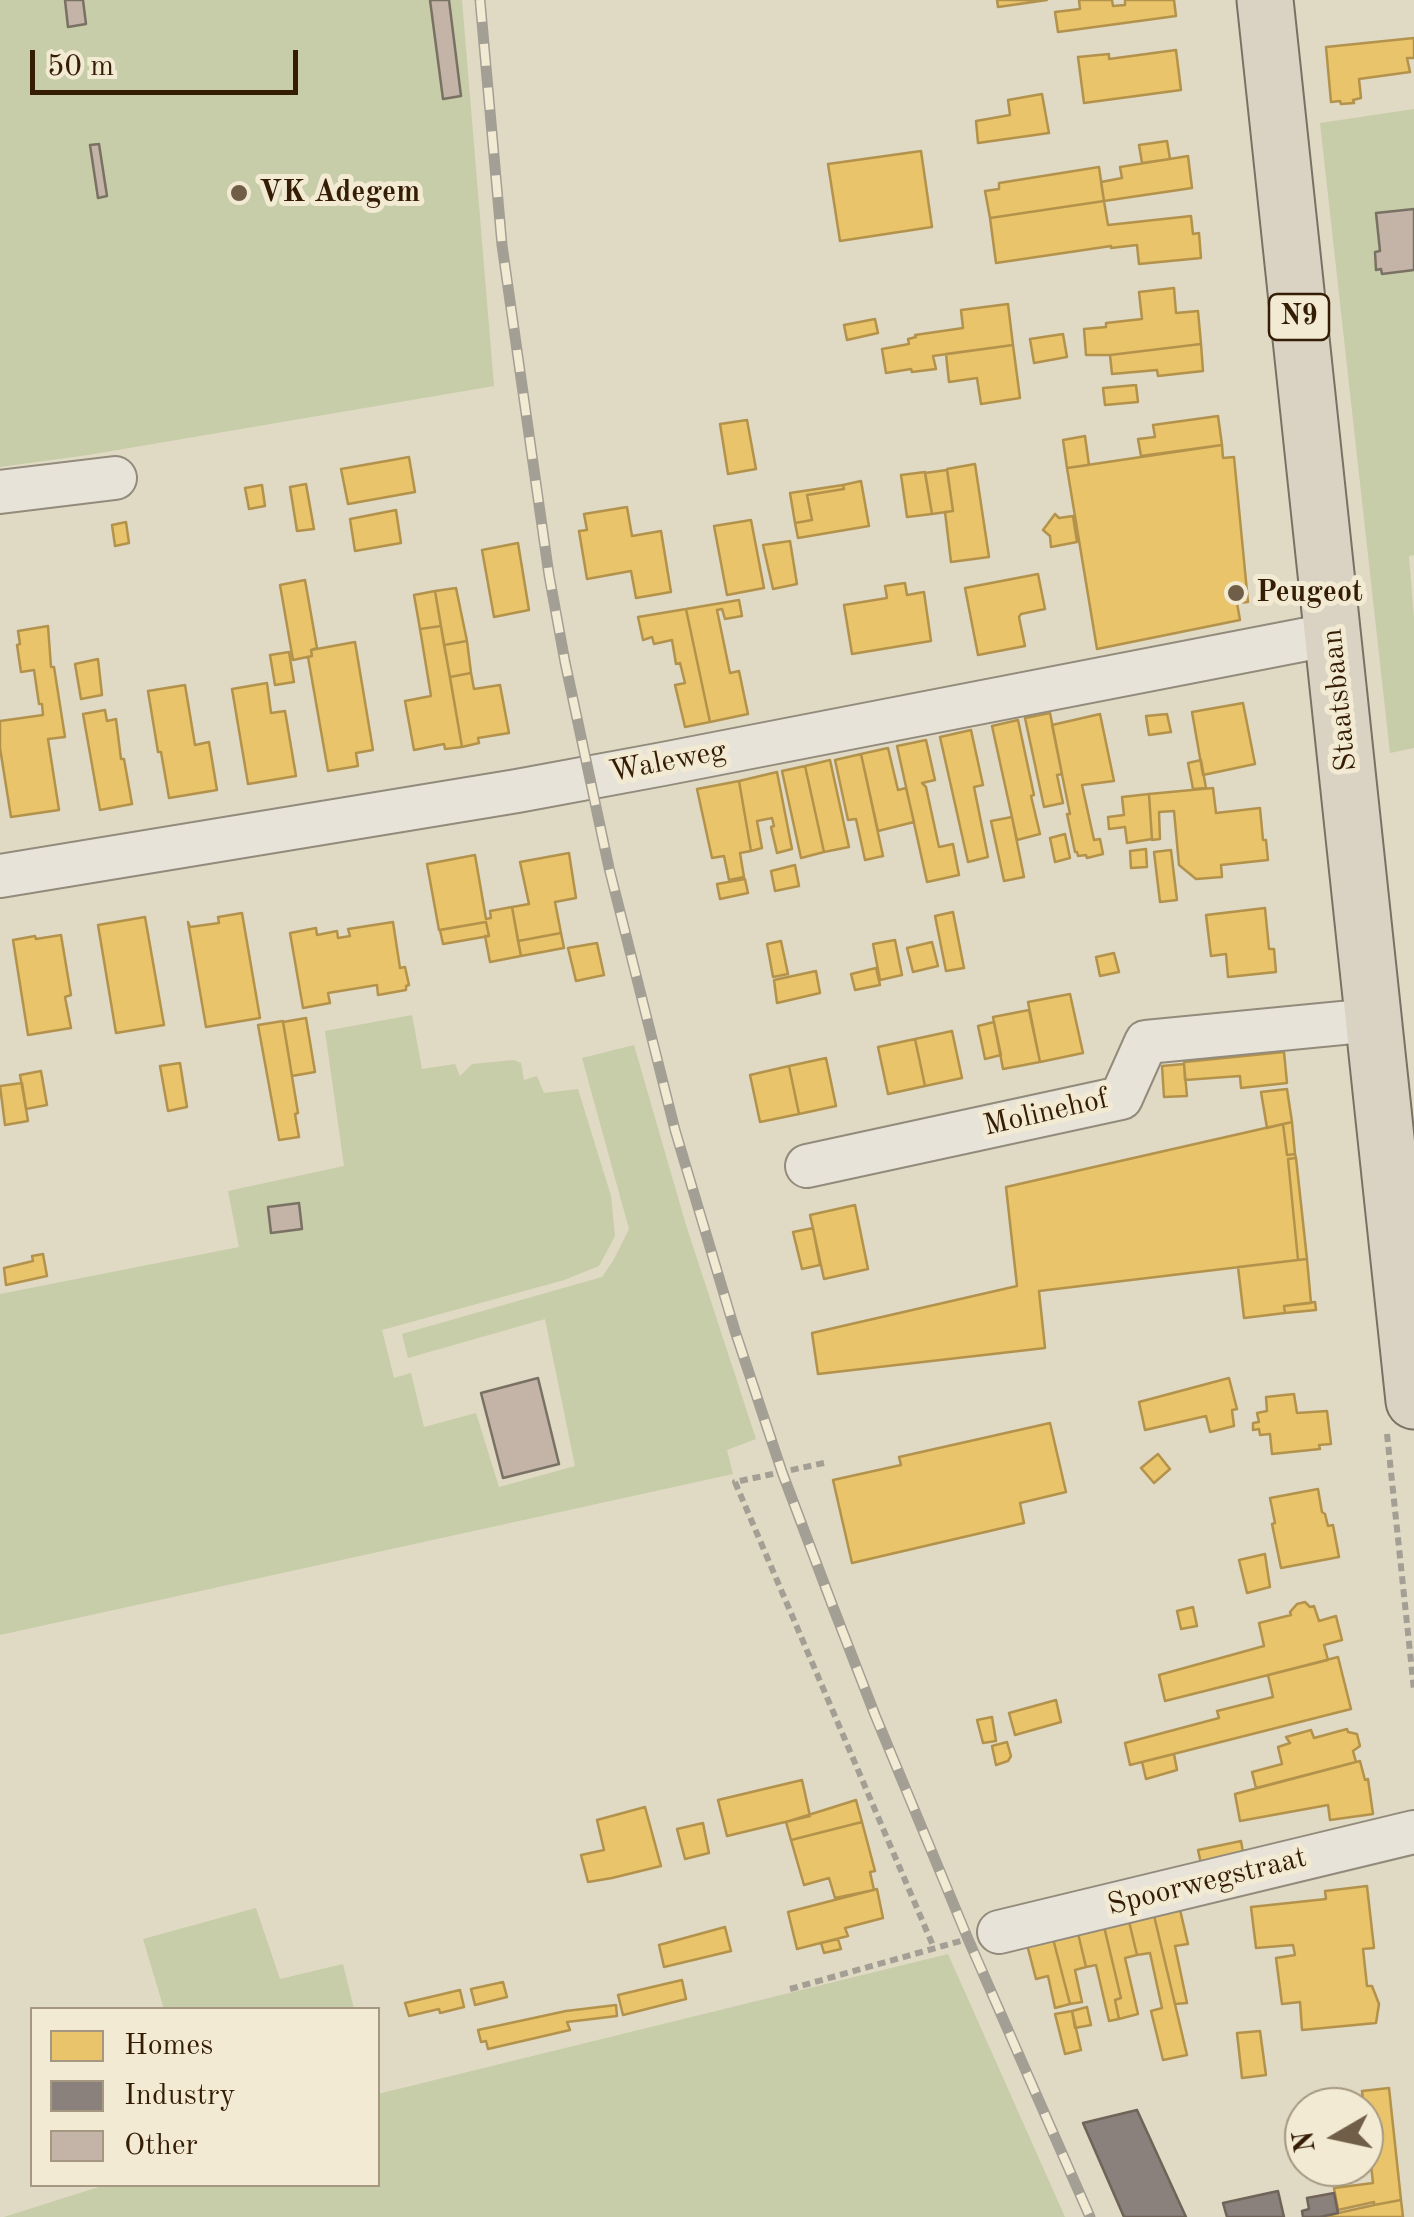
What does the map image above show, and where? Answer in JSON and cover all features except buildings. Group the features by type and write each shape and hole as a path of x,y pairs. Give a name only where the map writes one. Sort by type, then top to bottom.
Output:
{"main road":[{"name":"Staatsbaan","path":"1266,0 1414,1401"}],"street":[{"path":"0,492 116,478"},
{"name":"Waleweg","path":"0,876 644,768 1334,634"},
{"name":"Molinehof","path":"806,1166 1121,1098 1146,1042 1373,1020"},
{"name":"Spoorwegstraat","path":"999,1932 1414,1832"}],"path":[{"path":"824,1463 735,1482 934,1948"},
{"path":"790,1989 999,1932"}],"green space":[{"name":"VK Adegem","path":"0,0 462,0 494,386 0,467"},
{"path":"1414,109 1414,555 1409,556 1414,618 1414,748 1390,753 1320,123"},
{"path":"412,1015 422,1069 455,1064 460,1076 472,1064 514,1060 521,1063 524,1080 537,1076 544,1093 578,1089 611,1196 615,1236 599,1266 564,1280 382,1330 394,1378 411,1373 424,1427 476,1413 499,1487 575,1466 545,1319 408,1358 402,1334 602,1277 629,1229 582,1058 634,1045 686,1225 756,1439 727,1450 733,1474 0,1635 0,1294 239,1247 228,1191 344,1166 325,1031"},
{"path":"256,1908 280,1979 343,1964 354,2007 163,2007 143,1939"},
{"path":"948,1954 1065,2217 4,2217 99,2187 380,2187 380,2094"}],"railway":[{"path":"480,0 502,245 549,575 609,868 675,1130 735,1331 833,1607 968,1939 1090,2217"}],"place":[{"name":"VK Adegem","path":"239,193"},
{"name":"Peugeot","path":"1236,593"}]}
